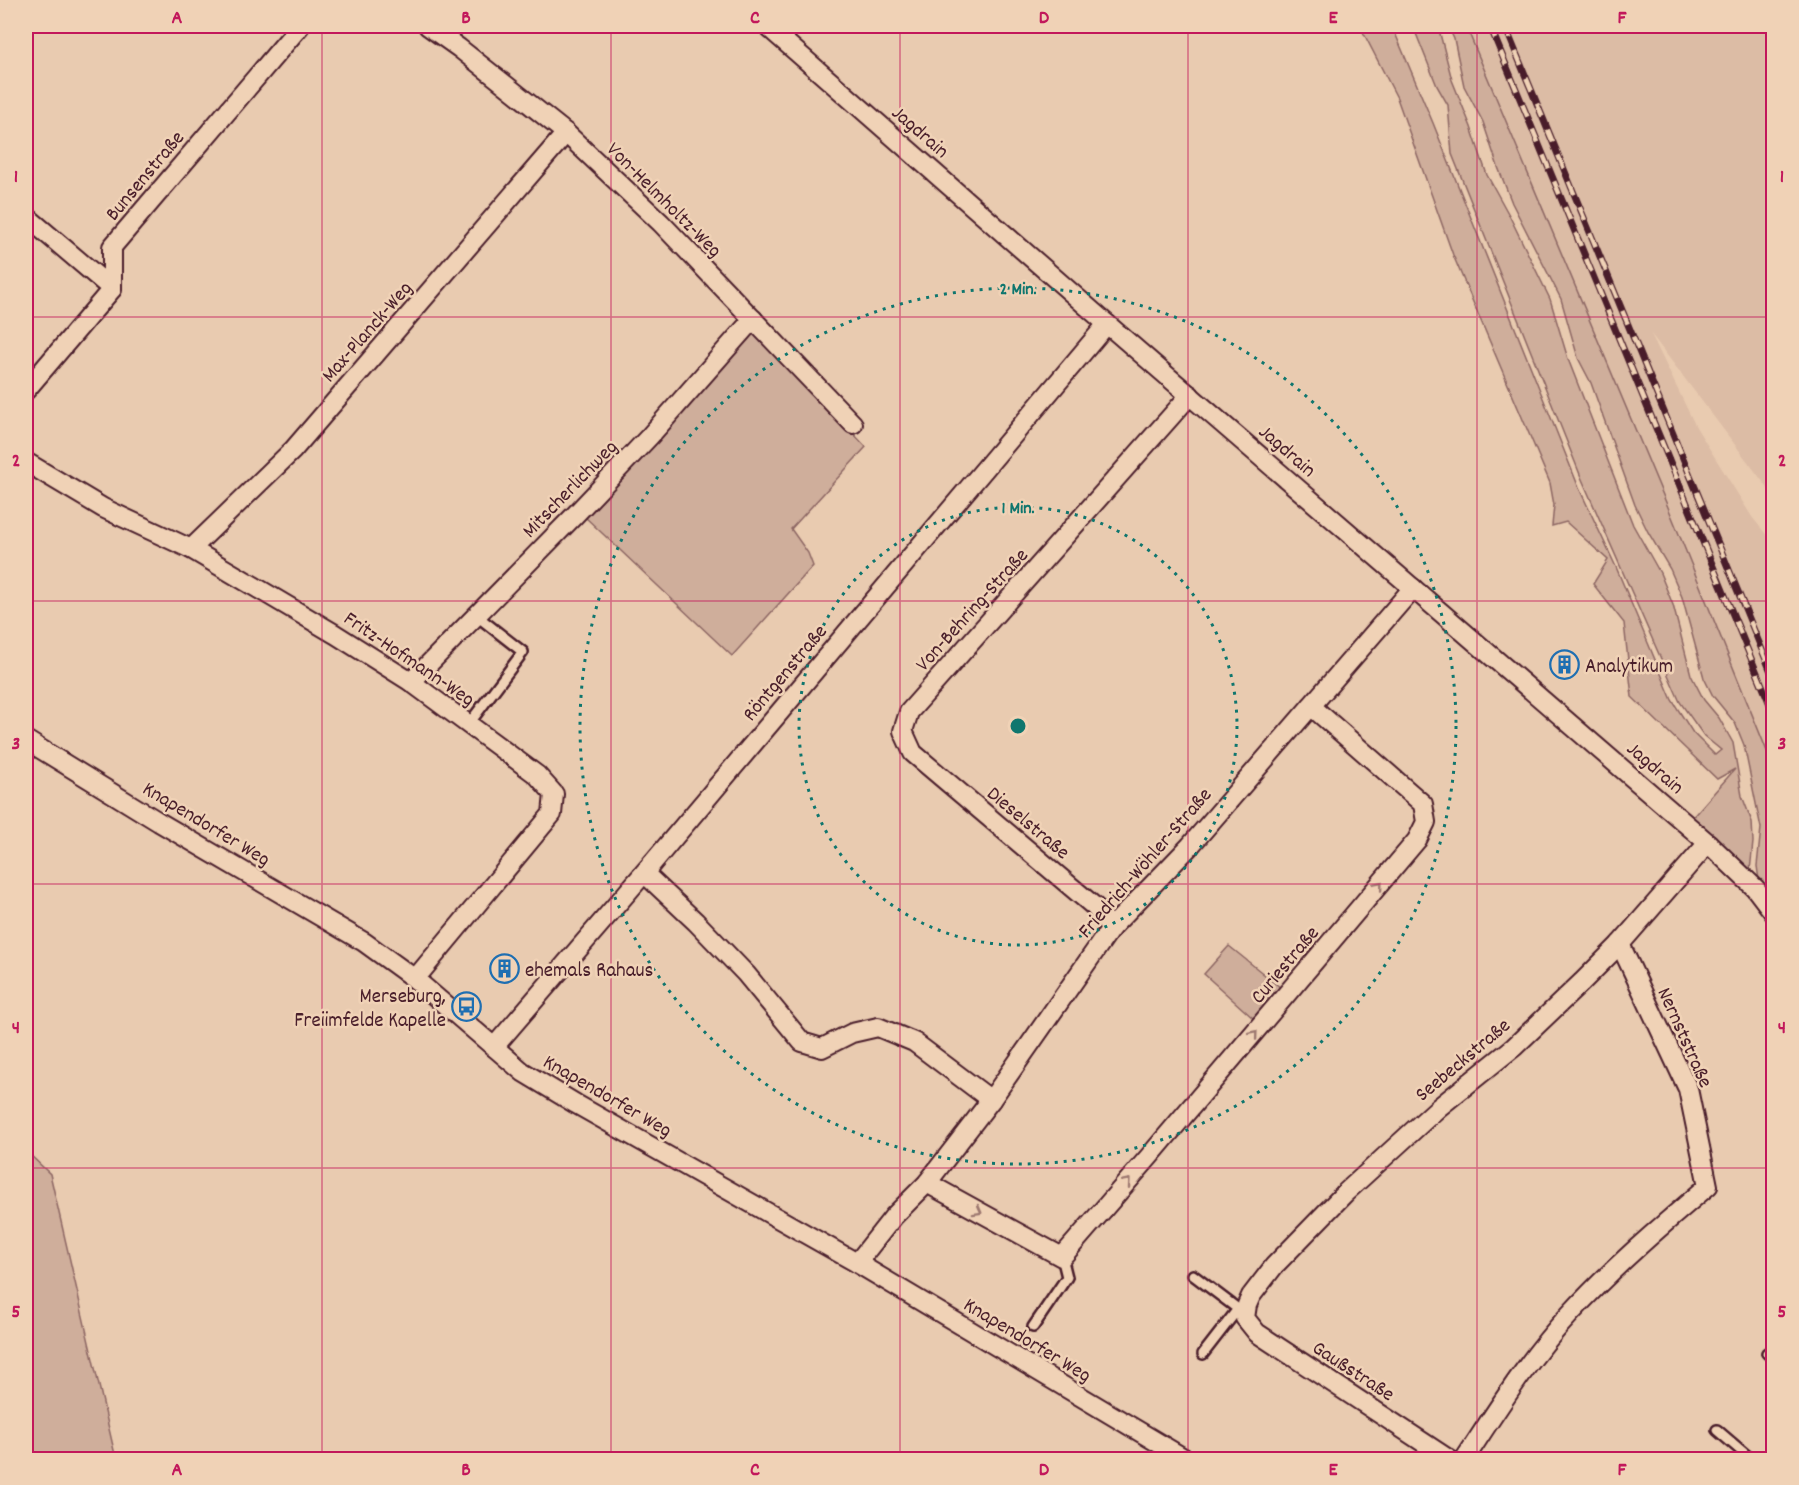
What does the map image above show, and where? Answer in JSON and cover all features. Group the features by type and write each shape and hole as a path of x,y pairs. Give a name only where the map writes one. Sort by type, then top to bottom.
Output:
{"street":[{"name":"Bunsenstraße","path":"112,289 112,246 300,26"},
{"name":"Von-Helmholtz-Weg","path":"428,26 566,133 661,223 853,424"},
{"name":"Jagdrain","path":"766,26 1708,843 1755,888 1773,914"},
{"name":"Max-Planck-Weg","path":"191,549 294,450 566,133"},
{"path":"26,216 112,289 26,390"},
{"name":"Mitscherlichweg","path":"411,682 649,437 753,319"},
{"name":"Röntgenstraße","path":"494,1047 644,873 1107,324"},
{"name":"Von-Behring-Straße","path":"913,753 903,731 909,712 1190,396"},
{"name":"Fritz-Hofmann-Weg","path":"26,462 103,508 191,549 336,634 411,682 537,775 554,794 552,814 415,979"},
{"name":"Friedrich-Wöhler-Straße","path":"857,1263 894,1215 927,1183 991,1100 1111,928 1190,846 1413,588"},
{"name":"Curiestraße","path":"1062,1257 1417,840 1426,822 1423,804 1311,706"},
{"name":"Knapendorfer Weg","path":"26,740 364,942 415,979 523,1072 857,1263 1187,1460"},
{"name":"Dieselstraße","path":"913,753 1095,907 1111,928"},
{"name":"Seebeckstraße","path":"1242,1309 1274,1266 1345,1193 1438,1108 1514,1047 1620,944 1708,843"},
{"path":"644,873 746,974 802,1042 822,1048 852,1033 878,1027 914,1042 991,1100"},
{"name":"Nernststraße","path":"1464,1460 1526,1368 1568,1316 1626,1256 1708,1186 1688,1089 1620,944"},
{"path":"927,1183 1062,1257"},
{"name":"Gaußstraße","path":"1242,1309 1245,1318 1257,1332 1450,1460"}],"lane":[{"path":"468,725 523,652 477,616"},
{"path":"1033,1327 1067,1277 1062,1257"},
{"path":"1192,1275 1242,1309 1203,1354"},
{"path":"1717,1430 1752,1460"}],"shaded area":[{"path":"1360,26 1392,26 1579,488 1616,567 1672,700 1693,733 1715,755 1721,750 1704,736 1680,702 1581,477 1452,154 1448,105 1437,86 1413,26 1438,26 1452,80 1487,175 1550,299 1568,359 1633,525 1660,573 1673,605 1691,675 1704,700 1719,718 1733,743 1742,796 1752,822 1753,842 1750,871 1691,819 1735,769 1717,779 1632,697 1624,623 1593,584 1608,560 1566,522 1552,526 1554,505 1550,483 1453,255 1397,98"},
{"path":"1448,26 1466,26 1670,512 1773,766 1773,902 1759,880 1757,866 1761,828 1744,745 1735,723 1713,696 1704,678 1682,597 1670,569 1635,505 1591,383 1578,358 1561,299 1512,203 1483,122 1464,86 1454,39"},
{"path":"1466,26 1773,26 1773,500 1767,487 1651,334 1696,427 1752,517 1773,543 1773,766 1670,512"},
{"path":"754,328 866,447 791,529 808,553 813,566 732,656 584,516"},
{"path":"1229,946 1281,988 1254,1019 1204,974"},
{"path":"26,1151 50,1174 116,1459 26,1459"}],"railway":[{"path":"1490,26 1774,714"},
{"path":"1505,26 1774,679"}],"place":[{"name":"Analytikum","path":"1564,665"},
{"name":"ehemals Rahaus","path":"504,969"},
{"name":"Merseburg, Freiimfelde Kapelle","path":"467,1007"}]}
